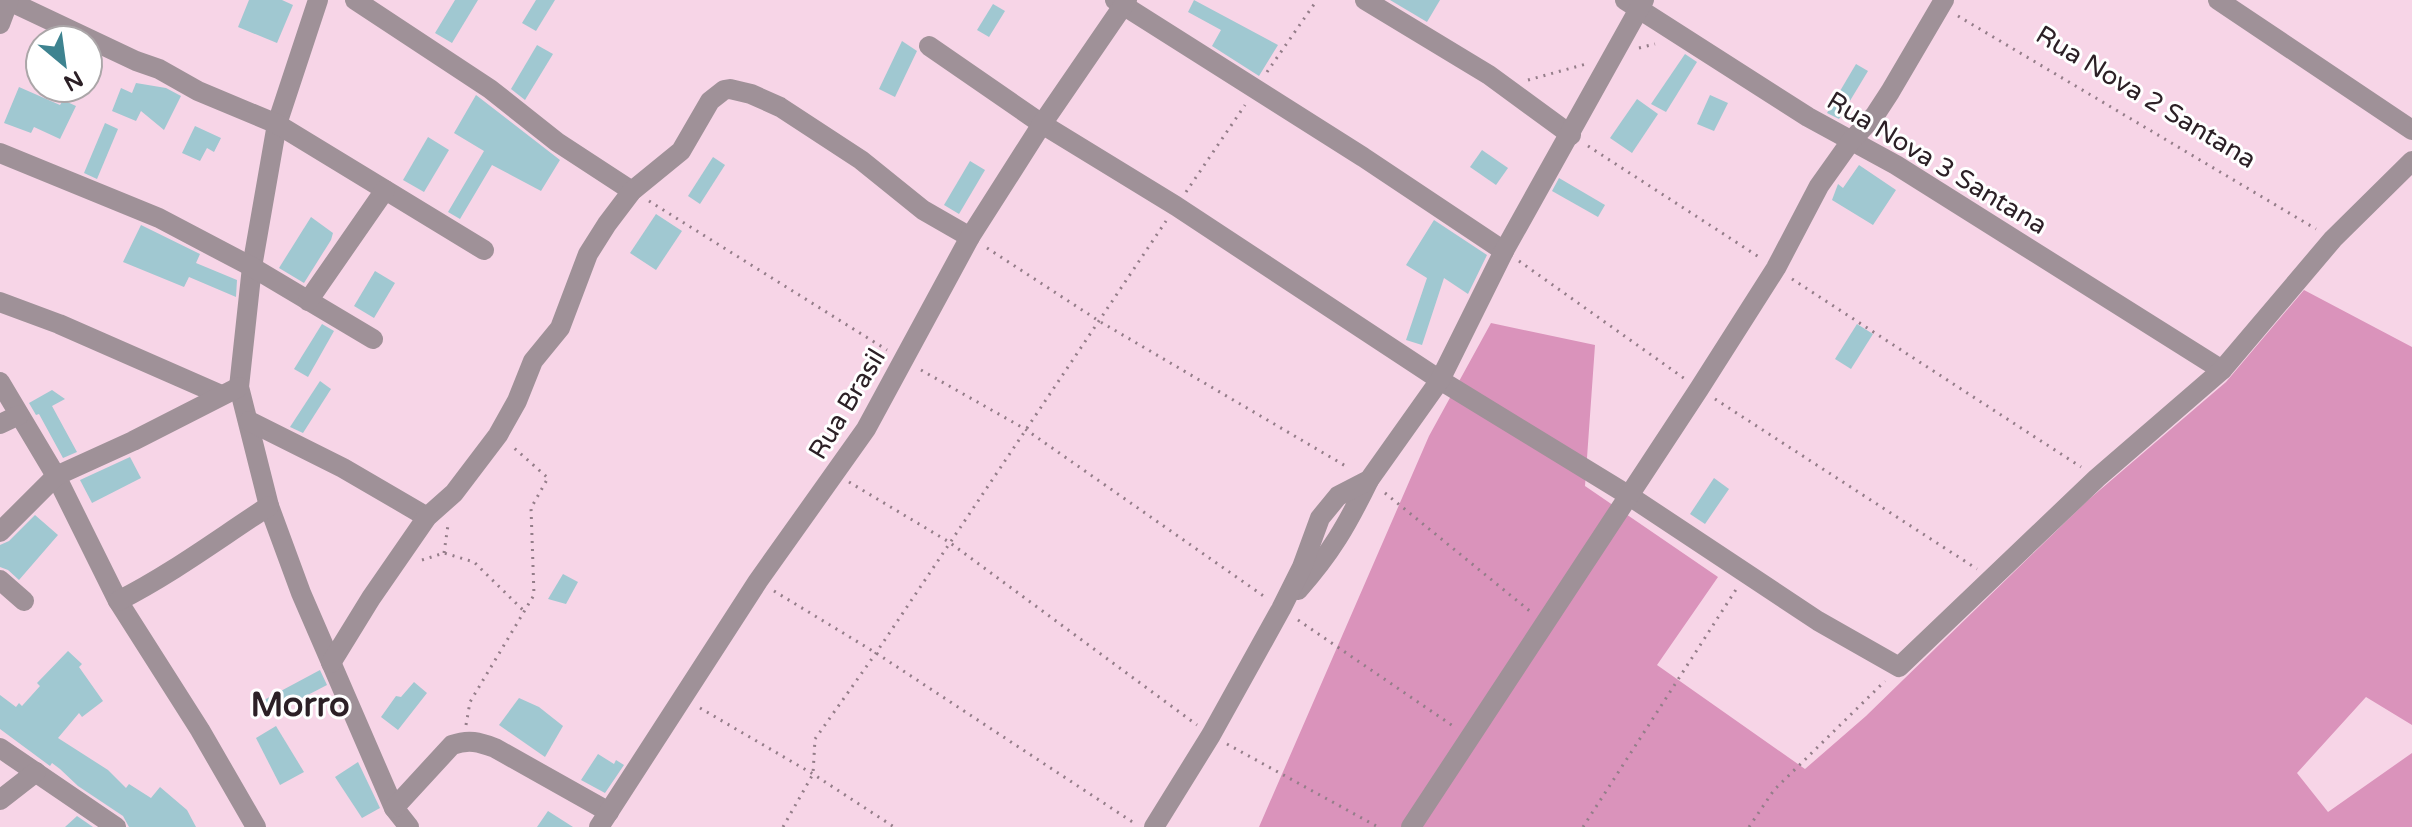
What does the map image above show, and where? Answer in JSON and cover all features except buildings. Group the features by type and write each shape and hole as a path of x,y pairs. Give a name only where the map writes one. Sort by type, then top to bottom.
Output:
{"street":[{"path":"0,24 9,0 159,69 198,91 277,124 484,250"},
{"path":"230,391 277,124 318,0"},
{"path":"355,0 490,89 557,142 632,191"},
{"path":"1365,0 1489,75 1571,135"},
{"path":"2218,0 2412,130"},
{"path":"1122,2 1504,251"},
{"name":"Rua Brasil","path":"604,820 758,581 866,429 970,237 1122,2"},
{"path":"1411,827 1699,389 1776,268 1819,186 1890,92 1939,2"},
{"path":"1154,827 1211,735 1281,609 1302,567 1320,518 1338,496 1369,480 1440,380 1504,251 1571,135 1637,3"},
{"name":"Rua Nova 3 Santana","path":"1637,3 1808,117 1896,165 2222,370"},
{"path":"929,46 1042,124 1176,206 1440,380 1628,495 1745,575 1849,640 1899,667 2097,478 2222,370 2333,239 2412,161"},
{"path":"331,663 427,517 454,493 498,435 517,401 533,361 560,328 588,254 607,224 632,191 681,151 710,101 724,90 751,94 780,107 861,160 904,198 970,237"},
{"path":"0,155 159,218 252,267 373,339"},
{"path":"308,301 385,190"},
{"path":"0,302 230,391 249,421 269,506 301,593 394,808 409,827"},
{"path":"0,382 56,476 118,601 200,730 256,827"},
{"path":"0,532 56,476 230,391"},
{"path":"0,424 19,415"},
{"path":"249,421 343,468 427,517"},
{"path":"118,601 186,564 269,506"},
{"path":"0,580 24,601"},
{"path":"394,808 452,745 464,741 495,748 604,820"},
{"path":"0,748 116,827"},
{"path":"0,800 36,772"}],"path":[{"path":"783,827 813,774 815,739 1317,0"},
{"name":"Rua Nova 2 Santana","path":"1939,2 2333,239"},
{"path":"1571,135 2097,478"},
{"path":"632,191 904,360 1025,429 1470,737"},
{"path":"970,237 1099,321 1369,480 1545,623"},
{"path":"1504,251 1699,389 1990,578"},
{"path":"464,741 470,702 534,595 531,508 548,478 498,435"},
{"path":"836,474 949,542 1211,735 1378,827"},
{"path":"390,571 444,553 474,562 524,611"},
{"path":"1583,827 1745,575"},
{"path":"758,581 876,653 1141,827"},
{"path":"1749,827 1774,790 1899,667"},
{"path":"681,697 813,774 894,827"}],"shaded area":[{"path":"2304,290 2412,347 2412,725 2366,697 2297,773 2328,812 2412,753 2412,827 1259,827 1429,436 1491,323 1595,345 1585,486 1718,577 1657,665 1805,769 1866,716 2087,501 2226,382"}],"district":[{"name":"Morro","path":"300,705"}]}
